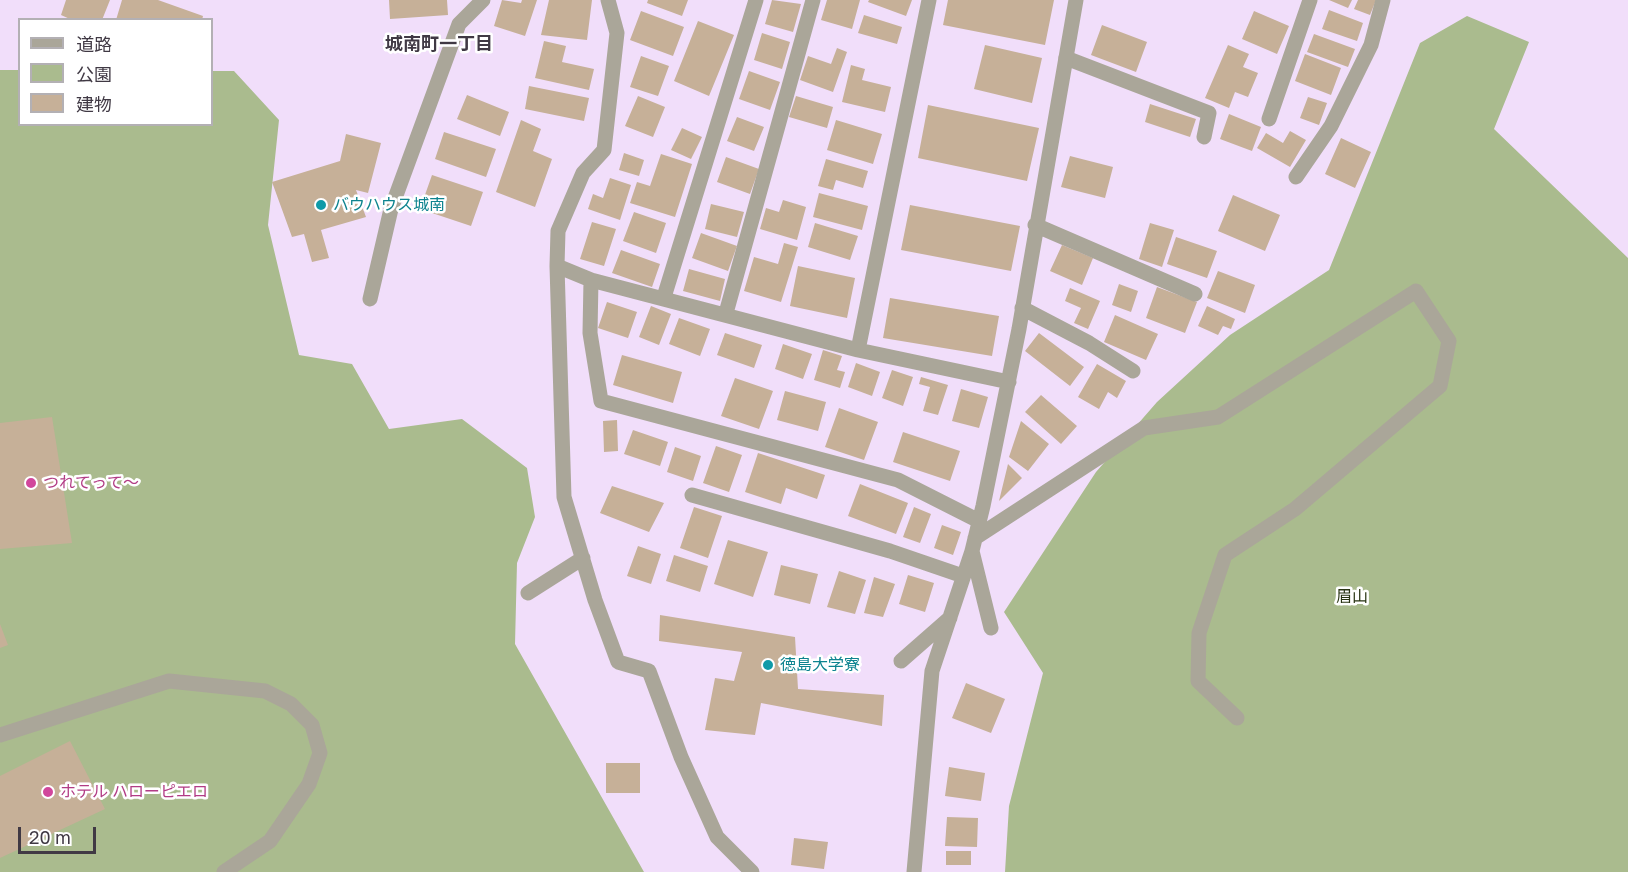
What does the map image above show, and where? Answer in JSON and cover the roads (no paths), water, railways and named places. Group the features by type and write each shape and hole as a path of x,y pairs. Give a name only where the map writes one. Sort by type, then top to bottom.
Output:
{"street":[{"path":"370,299 391,209 459,24 483,0"},
{"path":"608,0 616,33 604,150 583,173 558,231 564,497 618,662 649,671 681,758 717,837 753,872"},
{"path":"664,297 756,0"},
{"path":"726,313 813,0"},
{"path":"858,350 929,0"},
{"path":"914,872 932,671 973,544 1009,382 1076,0"},
{"path":"1269,119 1310,0"},
{"path":"1296,177 1330,126 1371,45 1383,0"},
{"path":"1066,58 1209,113 1204,137"},
{"path":"1035,225 1195,294"},
{"path":"557,266 591,280 726,313 858,350 1009,382"},
{"path":"591,280 590,333 601,401 898,480 979,521"},
{"path":"973,544 1144,428 1218,417 1416,291 1449,341 1440,386 1295,509 1225,555 1199,633 1198,681 1237,718"},
{"path":"1022,308 1089,343 1133,371"},
{"path":"692,495 890,551 963,576"},
{"path":"973,544 991,628"},
{"path":"528,593 583,558"},
{"path":"901,661 950,618"},
{"path":"0,735 170,681 265,691 291,704 312,725 320,753 309,784 270,841 224,872"}],"place":[{"name":"バウハウス城南","path":"321,205"},
{"name":"つれてって～","path":"31,483"},
{"name":"徳島大学寮","path":"768,665"},
{"name":"ホテル ハローピエロ","path":"48,792"}],"district":[{"name":"城南町一丁目","path":"439,44"}],"park label":[{"name":"眉山","path":"1352,597"}]}
